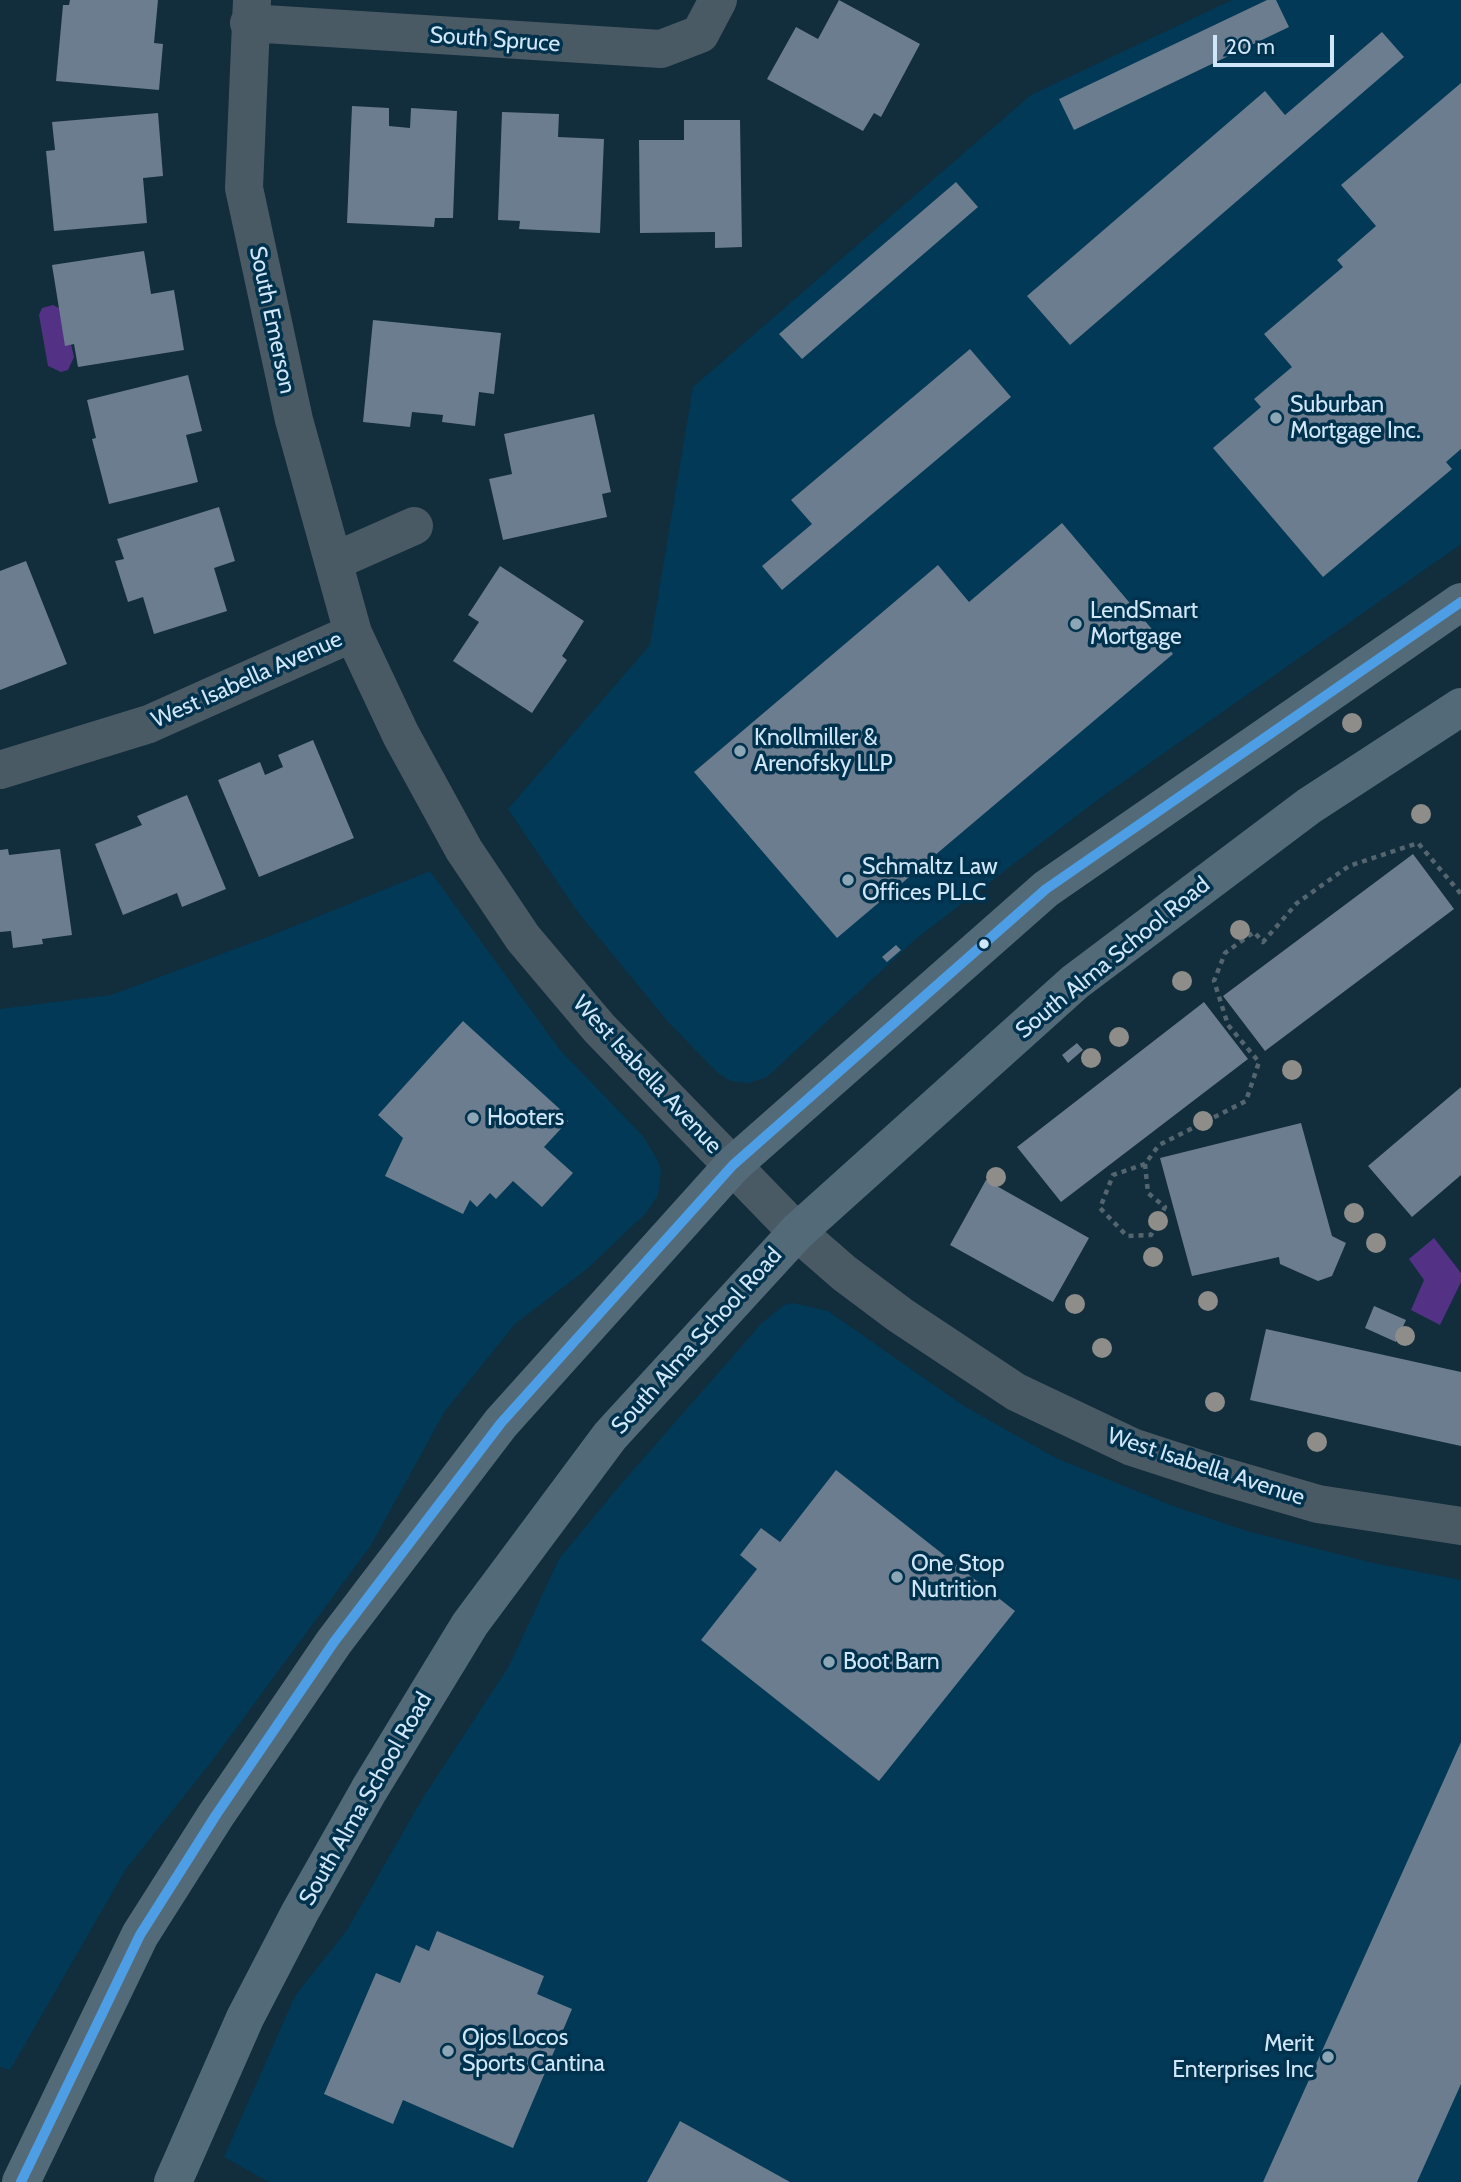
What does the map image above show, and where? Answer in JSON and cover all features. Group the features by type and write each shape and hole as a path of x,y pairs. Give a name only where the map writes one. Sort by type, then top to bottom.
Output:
{"main road":[{"path":"21,2182 140,1935 216,1815 327,1653 501,1423 733,1165 1046,889 1461,602"},
{"name":"South Alma School Road","path":"173,2182 245,2018 300,1912 470,1624 610,1436 797,1231 1075,982 1309,806 1461,707"}],"street":[{"name":"South Spruce","path":"250,12 661,49 700,34 718,0"},
{"name":"South Emerson","path":"250,12 244,188 294,420 354,633"},
{"path":"335,562 414,526"},
{"name":"West Isabella Avenue","path":"0,770 149,724 354,633 401,735 464,850 523,938 599,1028 797,1231 844,1273 900,1315 1016,1392 1132,1447 1318,1504 1461,1526"}],"path":[{"path":"1145,1164 1148,1193 1165,1207 1151,1235 1127,1236 1100,1208 1113,1175 1145,1164 1159,1145 1246,1101 1259,1062 1228,1025 1214,981 1225,953 1254,932 1263,942 1297,903 1349,866 1418,844 1461,894"}],"shaded area":[{"path":"1232,0 1461,0 1461,544 1096,801 917,938 767,1077 749,1083 730,1081 718,1073 669,1023 577,911 508,809 650,645 693,387 1031,95"},
{"path":"53,305 63,310 74,357 68,370 61,372 48,366 39,315 42,308"},
{"path":"430,871 560,1050 643,1136 658,1161 661,1172 658,1195 646,1213 587,1269 515,1324 445,1411 371,1545 212,1761 126,1869 10,2070 0,2067 0,1009 111,995 270,936"},
{"path":"1434,1238 1461,1273 1461,1282 1440,1325 1411,1310 1424,1280 1409,1259"},
{"path":"793,1303 828,1311 964,1406 1056,1458 1173,1506 1247,1531 1373,1563 1461,1580 1461,2182 269,2182 224,2157 295,1996 347,1930 421,1801 509,1666 559,1559 762,1323 784,1305"}],"building":[{"path":"70,0 158,0 154,43 163,44 159,90 56,81 63,5 69,5"},
{"path":"839,0 920,44 881,117 874,113 863,131 767,79 796,27 818,39"},
{"path":"1267,0 1276,0 1289,27 1074,130 1059,99"},
{"path":"1382,32 1404,57 1070,345 1027,296 1265,91 1285,115"},
{"path":"1461,83 1461,449 1446,462 1452,469 1323,577 1213,448 1261,407 1254,399 1292,367 1264,334 1343,267 1337,260 1376,226 1341,185"},
{"path":"352,106 389,108 389,126 410,128 411,108 457,111 453,218 435,218 434,227 347,223"},
{"path":"502,112 559,114 558,137 604,139 600,233 519,229 520,221 498,220"},
{"path":"158,113 163,176 143,178 147,223 54,231 46,151 55,150 52,122"},
{"path":"684,120 740,120 742,247 715,248 715,232 640,233 639,140 684,140"},
{"path":"956,182 978,207 802,359 779,334"},
{"path":"144,251 151,294 174,290 184,350 78,367 74,344 65,346 52,265"},
{"path":"373,320 501,333 494,394 479,392 475,426 442,422 443,415 412,412 410,427 363,422"},
{"path":"970,349 1011,397 782,590 762,566 812,524 791,500"},
{"path":"188,375 202,431 186,435 198,482 109,504 92,439 96,438 87,400"},
{"path":"594,414 611,492 602,494 607,517 503,540 489,479 512,474 504,434"},
{"path":"219,507 235,561 214,568 227,611 154,634 143,597 128,602 115,561 124,559 117,539"},
{"path":"1062,523 1173,654 837,938 694,772 938,565 969,602"},
{"path":"26,561 67,664 0,690 0,571"},
{"path":"500,566 584,621 562,656 567,660 532,713 453,661 479,622 468,615"},
{"path":"313,740 354,838 259,877 218,780 260,762 265,775 283,767 278,755"},
{"path":"187,795 226,889 182,907 177,893 123,915 95,844 142,825 137,816"},
{"path":"8,849 9,855 60,849 72,935 42,939 43,944 13,948 11,931 0,932 0,850"},
{"path":"1413,854 1454,909 1265,1051 1223,996"},
{"path":"896,945 901,950 887,962 882,957"},
{"path":"1204,1002 1248,1059 1061,1202 1017,1147"},
{"name":"Hooters","path":"463,1021 563,1112 561,1114 568,1121 544,1147 573,1173 542,1207 513,1181 496,1199 490,1193 477,1207 470,1200 463,1214 385,1176 403,1138 378,1115"},
{"path":"1077,1043 1083,1050 1068,1063 1062,1055"},
{"path":"1461,1087 1461,1175 1412,1217 1368,1166"},
{"path":"1301,1123 1332,1236 1346,1243 1332,1276 1318,1281 1280,1264 1279,1257 1192,1276 1160,1158"},
{"path":"986,1180 1089,1238 1053,1302 950,1245"},
{"path":"1374,1306 1406,1320 1396,1342 1365,1328"},
{"path":"1266,1329 1461,1372 1461,1446 1250,1400"},
{"path":"836,1470 1015,1611 879,1781 701,1640 757,1569 740,1555 761,1528 780,1542"},
{"path":"1461,1742 1461,2084 1417,2182 1263,2182"},
{"name":"Ojos Locos Sports Cantina","path":"437,1931 544,1976 537,1994 572,2009 513,2148 403,2100 393,2124 324,2094 376,1973 400,1983 416,1945 429,1951"},
{"path":"680,2121 790,2182 647,2182"}],"transit line":[{"path":"21,2182 140,1935 216,1815 334,1642 501,1423 733,1165 1046,889 1461,602"}],"place":[{"name":"Suburban Mortgage Inc.","path":"1276,418"},
{"name":"LendSmart Mortgage","path":"1076,624"},
{"name":"Knollmiller & Arenofsky LLP","path":"740,751"},
{"name":"Schmaltz Law Offices PLLC","path":"848,880"},
{"name":"Hooters","path":"473,1118"},
{"name":"One Stop Nutrition","path":"897,1577"},
{"name":"Boot Barn","path":"829,1662"},
{"name":"Ojos Locos Sports Cantina","path":"448,2051"},
{"name":"Merit Enterprises Inc","path":"1328,2057"}]}
